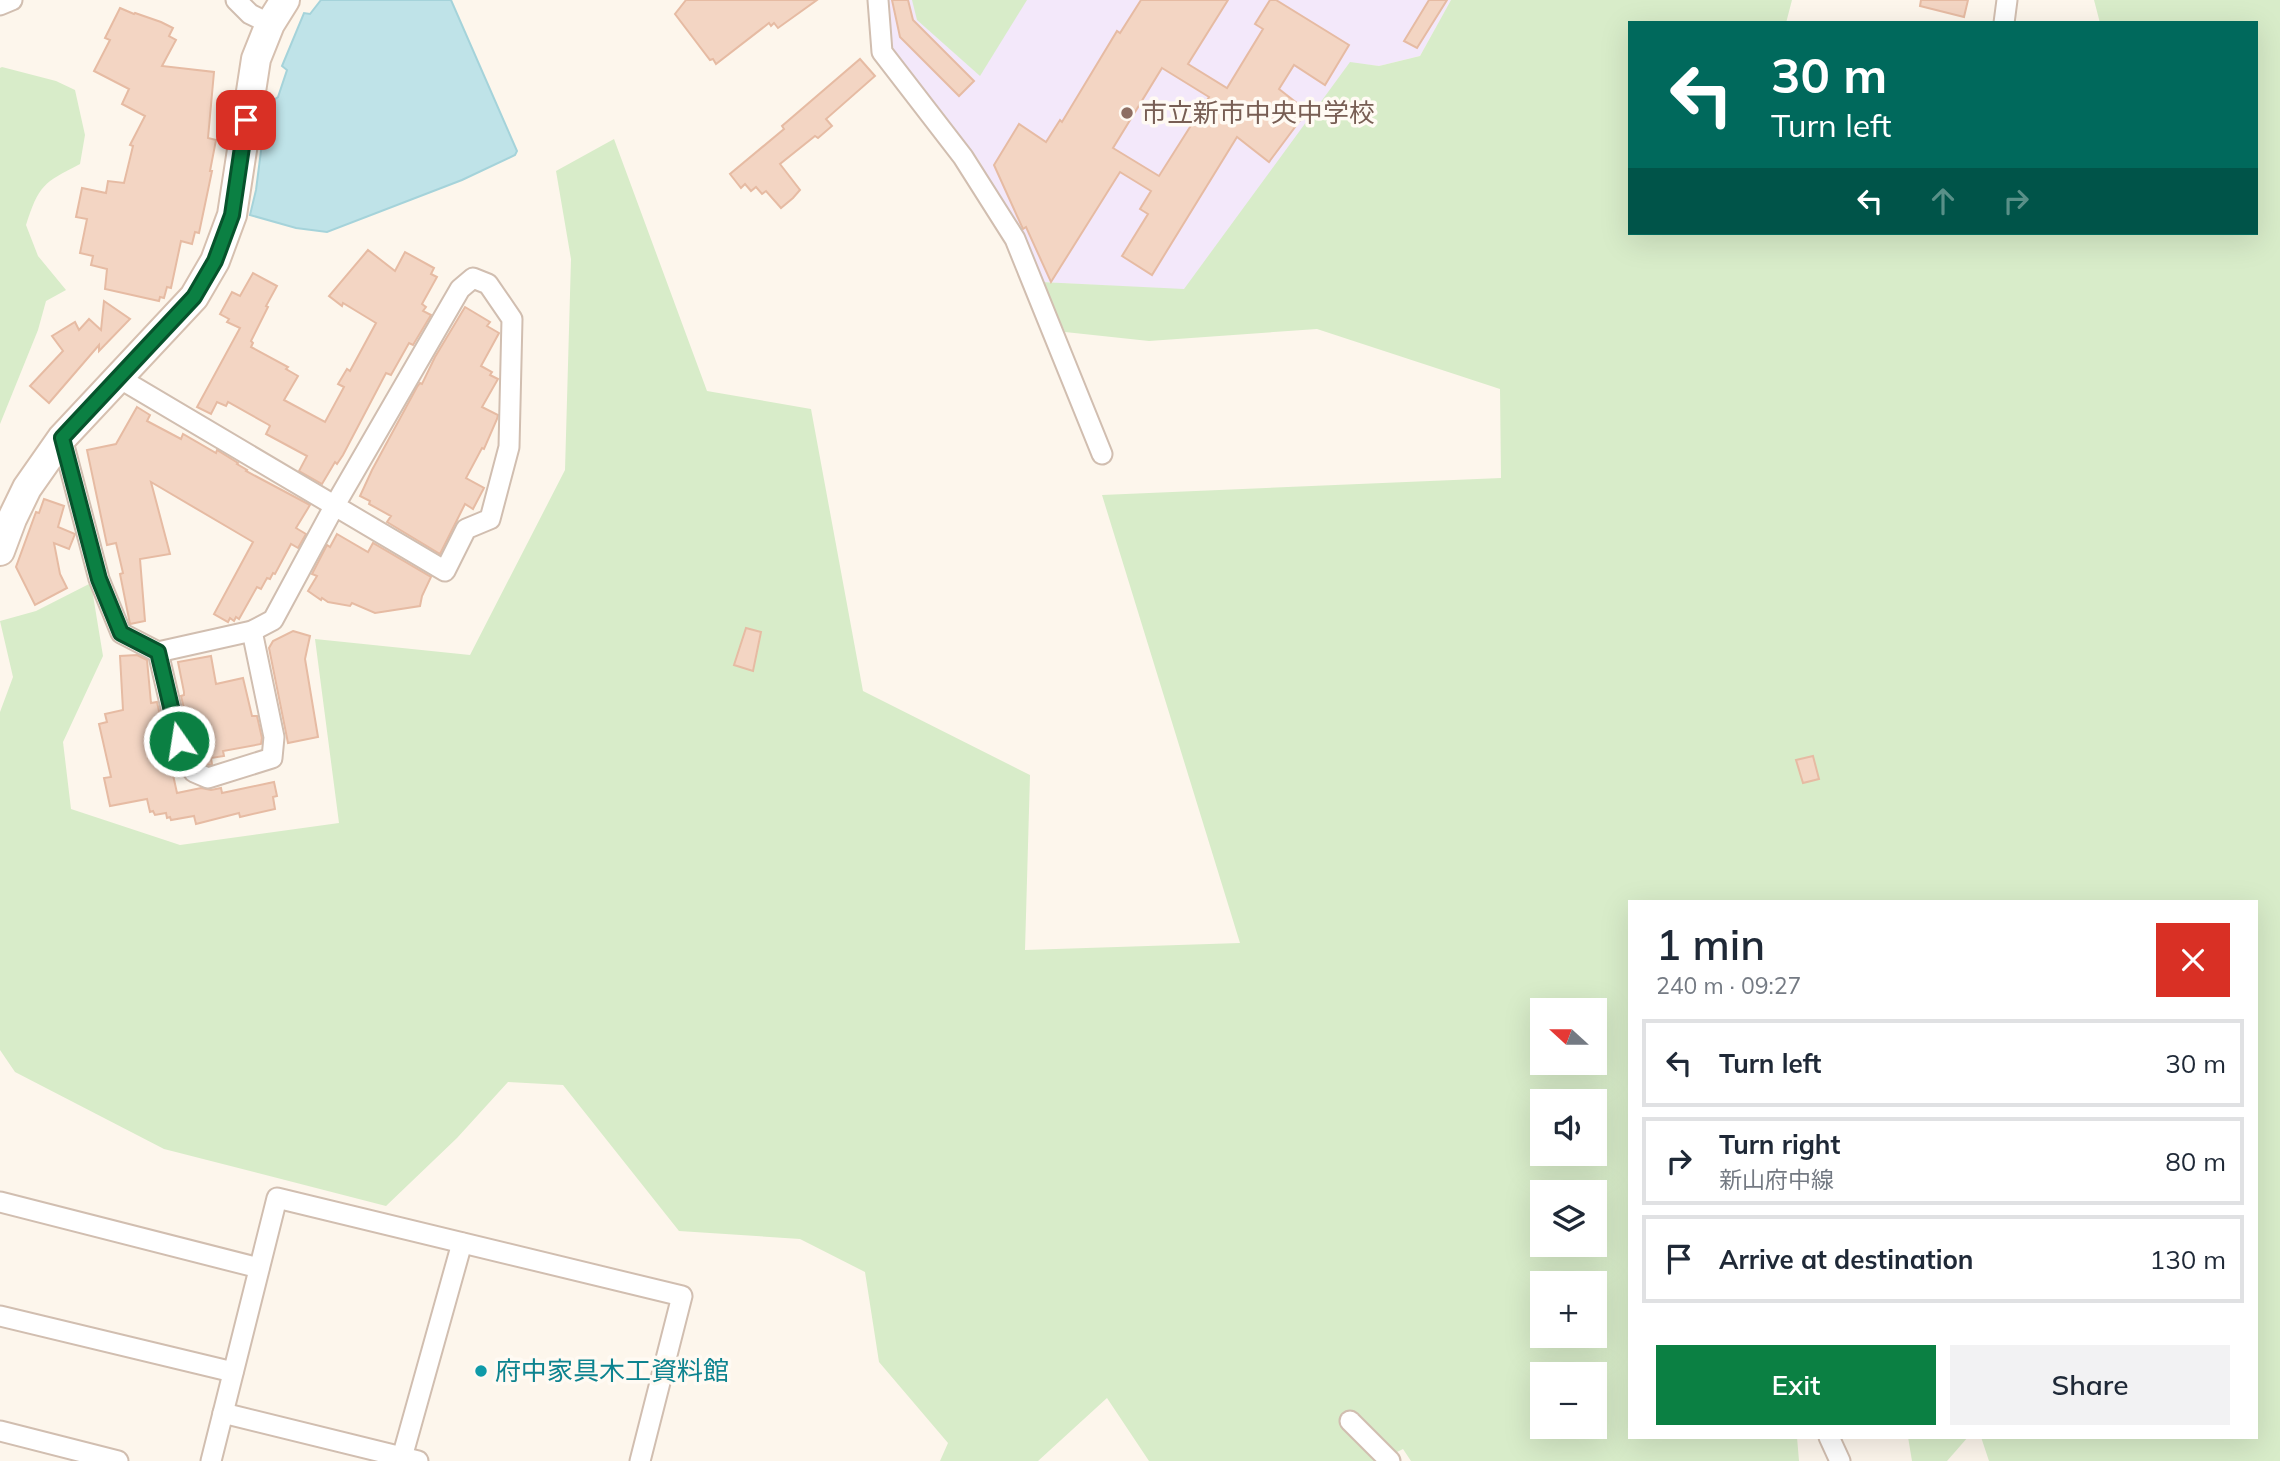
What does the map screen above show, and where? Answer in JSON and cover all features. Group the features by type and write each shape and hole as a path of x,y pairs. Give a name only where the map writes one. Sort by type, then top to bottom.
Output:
{"main road":[{"path":"0,551 27,488 62,438 194,297 215,261 232,215 256,59 270,24 285,0"}],"street":[{"path":"0,5 12,0"},
{"path":"236,0 250,14 270,24"},
{"path":"878,0 882,52 963,158 1015,239 1102,454"},
{"path":"2004,21 2007,0"},
{"path":"62,438 99,579 121,633 158,652 252,631 273,620 335,505 460,289 473,278 488,284 512,319 509,447 490,519 466,529 445,571 335,505 119,378"},
{"path":"158,652 179,741 194,772 208,778 272,758 274,737 252,631"},
{"path":"211,1461 278,1198 682,1296 640,1461"},
{"path":"0,1202 260,1268"},
{"path":"223,1413 407,1460 462,1242"},
{"path":"0,1316 233,1372"},
{"path":"1350,1421 1390,1461"},
{"path":"0,1431 118,1461"},
{"path":"1830,1439 1840,1461"}],"shaded area":[{"name":"市立新市中央中学校","path":"885,0 1451,0 1420,56 1379,66 1350,63 1184,290 1041,282 979,160 895,54 885,19"}],"green space":[{"path":"912,0 1027,0 980,76 917,20"},
{"path":"1451,0 1792,0 1787,21 1628,21 1628,235 2258,235 2258,21 2099,21 2094,0 2280,0 2280,1461 1989,1461 1982,1439 2258,1439 2258,900 1628,900 1628,1439 1797,1439 1799,1461 1411,1461 1403,1449 1379,1461 1149,1461 1107,1398 1038,1461 940,1461 948,1443 879,1362 865,1272 800,1239 679,1231 563,1085 508,1082 457,1138 386,1206 164,1149 15,1072 0,1050 0,712 13,677 0,621 36,611 91,583 103,656 63,742 71,809 180,845 339,823 315,639 470,655 565,470 571,259 556,171 614,139 707,391 811,409 863,691 1030,775 1025,950 1240,943 1102,495 1501,478 1500,389 1317,329 1149,341 1065,332 1041,282 1184,289 1350,62 1379,66 1420,56"},
{"path":"0,68 56,81 75,90 85,135 80,164 44,187 35,201 26,225 38,256 66,290 46,301 38,330 0,424"},
{"path":"1908,1439 1966,1439 1947,1461 1912,1461"}],"water":[{"path":"321,0 451,0 517,151 515,155 462,180 327,232 296,228 250,215 256,190 267,104 278,97 287,70 282,66 304,13 310,14"}],"building":[{"path":"686,0 817,0 778,28 774,23 771,26 769,23 716,64 713,59 710,60 675,14"},
{"path":"892,0 908,0 913,20 974,81 959,96 900,37"},
{"path":"1141,0 1228,0 1188,64 1227,88 1263,29 1255,24 1270,0 1276,0 1349,45 1325,85 1294,65 1279,89 1307,111 1269,162 1237,137 1152,275 1122,256 1148,214 1140,209 1151,191 1120,172 1051,282 994,165 1019,124 1046,142 1060,120 1062,122 1117,31 1120,33","holes":["1162,68 1209,97 1159,176 1113,148"]},
{"path":"1429,0 1447,0 1417,48 1404,41"},
{"path":"1921,0 1968,0 1964,17 1920,6"},
{"path":"120,8 173,28 169,36 176,40 162,66 214,72 208,138 216,140 199,233 195,232 192,244 181,241 171,288 167,287 164,298 160,297 159,301 105,289 107,269 91,265 93,256 80,253 87,219 76,217 82,188 106,193 108,181 124,183 133,146 130,145 145,116 122,104 129,89 94,71 110,40 105,38"},
{"path":"860,59 875,76 826,119 832,126 780,164 800,190 793,198 781,208 766,191 762,194 756,187 751,191 745,184 741,188 730,174"},
{"path":"368,250 395,271 405,252 434,268 431,274 437,277 422,304 426,307 423,311 431,315 413,345 409,343 391,375 386,373 343,455 337,464 335,462 322,484 299,471 307,456 266,434 269,425 228,402 226,406 217,402 211,414 197,407 240,328 227,322 229,319 220,314 232,292 240,296 253,273 277,286 251,341 251,347 288,367 286,369 298,376 284,400 325,422 344,387 338,384 347,369 350,371 376,323 343,303 342,306 329,296"},
{"path":"104,301 130,319 99,351 99,345 49,403 30,386 63,351 52,336 75,322 79,330 89,319 101,330"},
{"path":"465,307 490,322 487,326 499,333 481,366 498,379 482,407 498,415 484,449 482,448 466,478 484,488 473,509 465,504 440,554 387,522 391,516 360,496 417,387 422,384"},
{"path":"137,407 150,415 147,421 181,439 183,434 216,453 217,450 246,471 310,505 296,528 306,534 298,548 291,544 275,574 273,573 270,579 267,578 261,589 257,587 239,619 236,617 234,621 230,618 228,622 214,614 253,542 151,482 170,554 140,559 145,621 130,624 116,543 107,545 87,450 116,444"},
{"path":"44,499 64,506 58,527 75,534 69,549 54,543 60,574 67,588 35,605 16,567 36,512 39,513"},
{"path":"337,534 368,552 373,543 431,577 420,606 375,613 352,603 350,606 328,602 322,598 321,600 308,591 317,576 312,574 327,545 330,547"},
{"path":"746,628 761,632 753,671 734,665"},
{"path":"293,631 310,636 305,659 318,737 288,743 269,648 273,641"},
{"path":"137,655 147,660 151,703 157,702 177,793 201,788 221,788 222,793 274,782 277,796 273,797 275,809 240,817 239,813 196,824 194,816 171,820 166,813 155,815 153,811 150,812 147,799 110,806 104,778 111,777 99,724 107,722 105,714 123,710 120,656"},
{"path":"211,656 216,684 243,678 252,716 257,716 262,738 261,744 223,751 224,756 211,758 212,764 209,765 203,763 191,738 181,696 184,692 178,662"},
{"path":"1813,756 1819,779 1803,783 1796,760"}],"place":[{"name":"市立新市中央中学校","path":"1127,113"},
{"name":"府中家具木工資料館","path":"481,1371"}],"route":[{"path":"179,741 158,652 121,633 99,579 62,438 194,297 215,261 232,215 246,120"}]}
